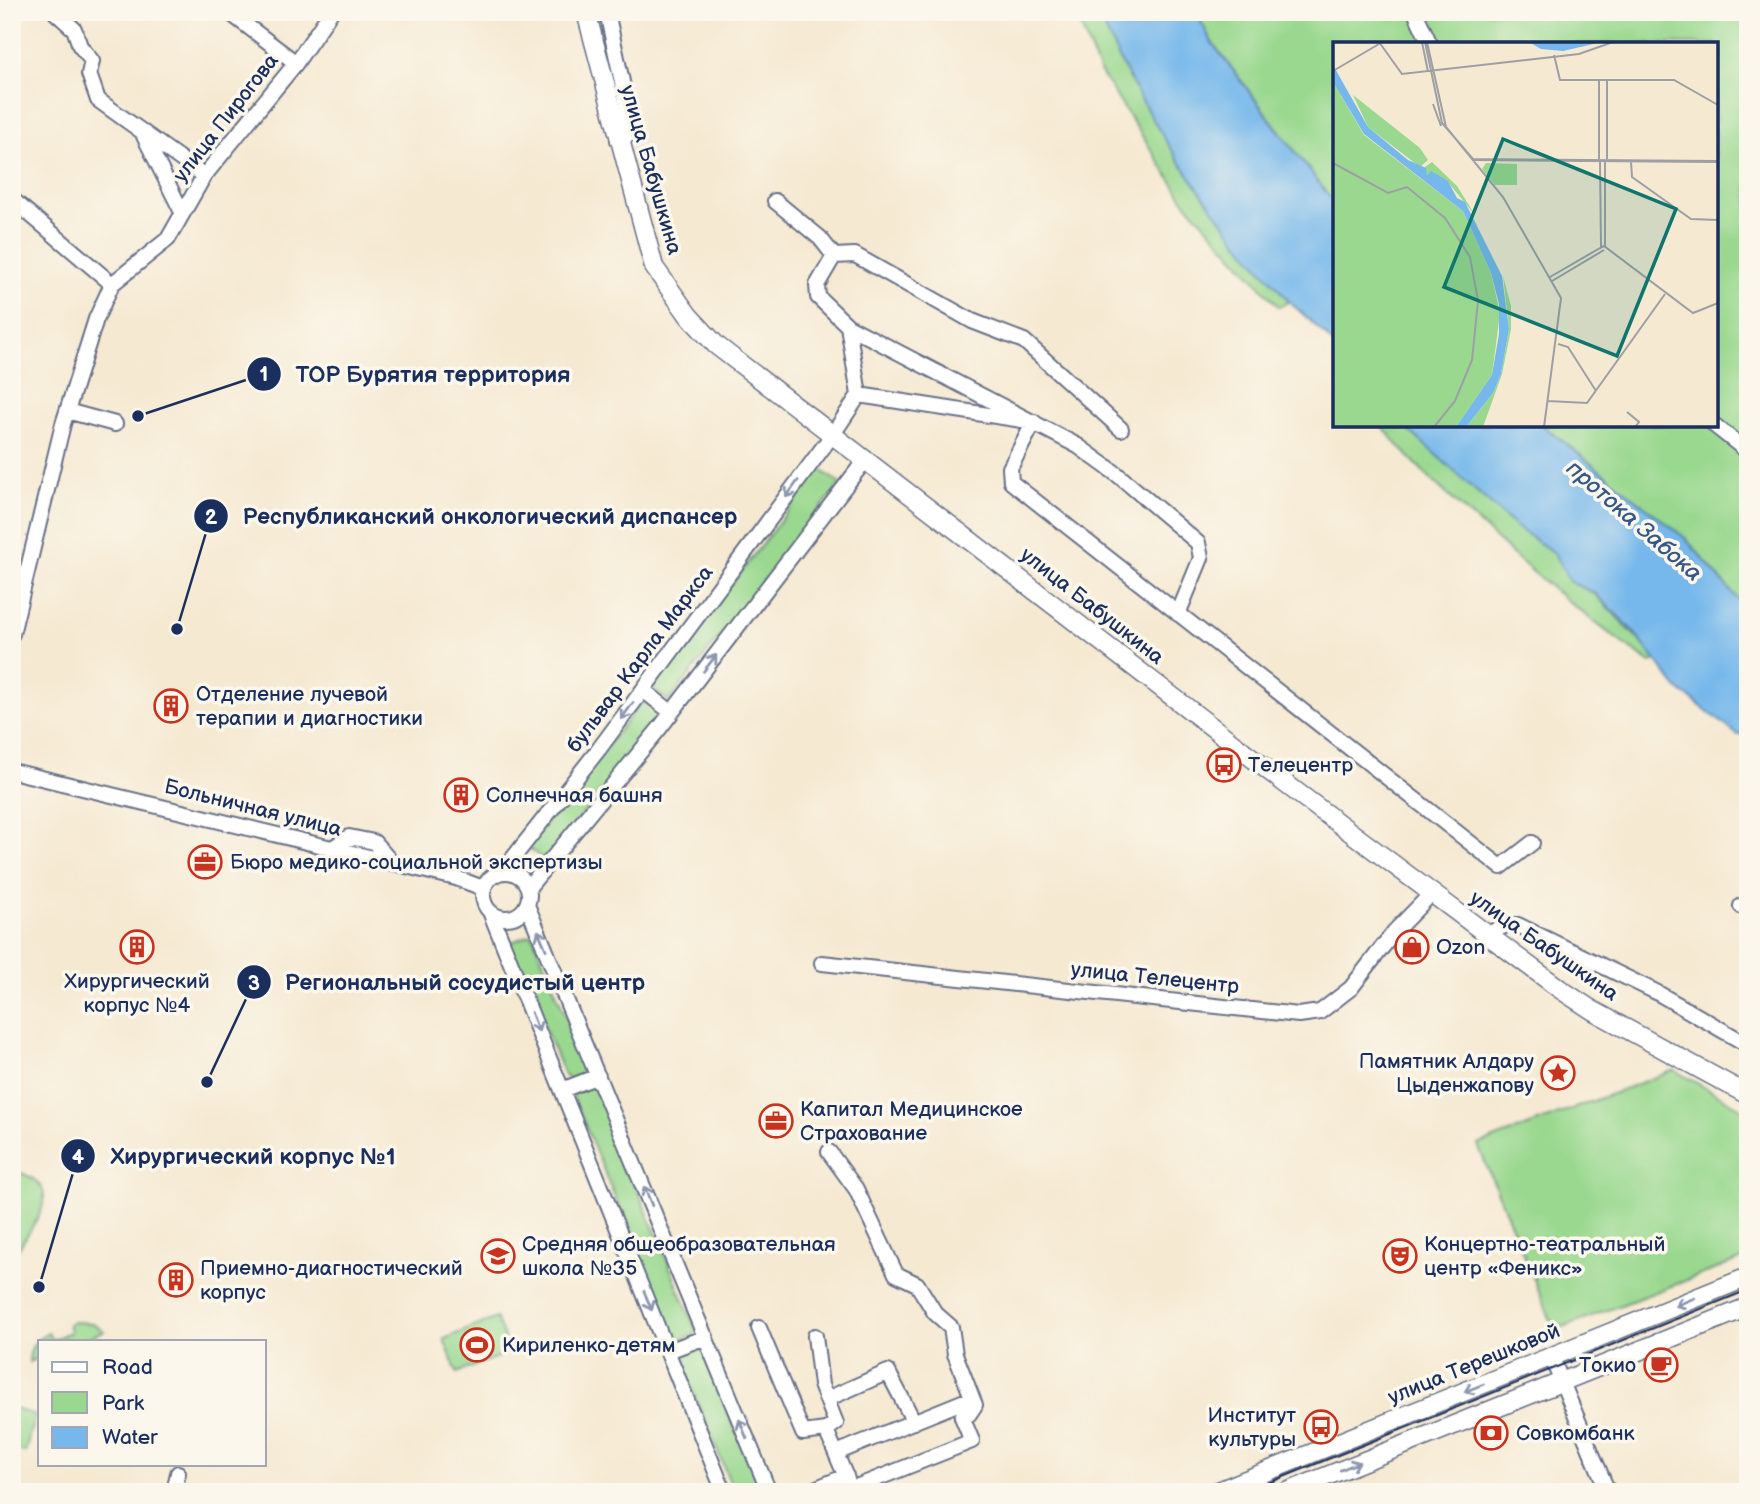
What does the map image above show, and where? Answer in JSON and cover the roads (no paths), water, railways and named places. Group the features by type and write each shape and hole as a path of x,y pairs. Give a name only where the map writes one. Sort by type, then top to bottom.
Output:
{"main road":[{"name":"улица Бабушкина","path":"586,12 647,246 664,285 716,345 1431,894 1592,1010 1748,1095"},
{"name":"улица Терешковой","path":"1216,1492 1748,1277"},
{"path":"1287,1492 1748,1307"}],"street":[{"path":"55,12 74,29 80,46 92,61 89,75 98,100 204,176"},
{"path":"229,12 296,63"},
{"name":"улица Пирогова","path":"12,634 67,411 96,319 112,285 167,239 204,176 296,63 331,12"},
{"path":"607,12 633,132 618,140"},
{"path":"1415,12 1429,42"},
{"path":"144,135 182,212"},
{"path":"12,199 112,285"},
{"path":"775,201 820,238 834,256"},
{"path":"834,256 855,255 972,321 1024,341 1121,429"},
{"path":"834,256 817,285 818,297 848,326 1078,446 1118,475 1198,543 1201,558 1178,614"},
{"path":"848,326 859,395 1034,422"},
{"name":"бульвар Карла Маркса","path":"502,872 643,690 859,395"},
{"path":"67,411 115,424"},
{"path":"1034,422 1010,468 1011,482 1501,867 1532,843"},
{"path":"1717,427 1748,452"},
{"path":"769,1492 527,905 528,888 671,712 866,459"},
{"path":"643,690 671,712"},
{"name":"Больничная улица","path":"12,771 331,849 349,837 374,842 392,863 483,888"},
{"path":"528,888 521,877 502,872 490,877 483,888 483,902 491,914 724,1492"},
{"name":"улица Телецентр","path":"822,963 1299,1015 1320,1012 1350,988 1394,932 1431,894"},
{"path":"491,914 510,918 522,912 527,905"},
{"path":"1488,934 1506,925 1518,925 1656,992 1748,1045"},
{"path":"562,1090 598,1076"},
{"path":"830,1152 856,1189 895,1274 917,1284 934,1313 951,1327 955,1354 975,1405 969,1414 959,1411 914,1422 836,1453"},
{"path":"760,1328 803,1433 826,1430 836,1423 821,1385 815,1336"},
{"path":"668,1351 706,1336"},
{"path":"1551,1356 1608,1492"},
{"path":"827,1399 888,1372 914,1422"},
{"path":"826,1430 851,1489 972,1441 959,1411"},
{"path":"174,1492 178,1473"},
{"path":"807,1492 846,1476"}],"water":[{"path":"1098,12 1196,12 1212,43 1333,201 1333,344 1289,301 1207,200 1158,128"},
{"name":"протока Забока","path":"1405,427 1545,427 1685,538 1748,611 1748,735 1738,735 1676,687 1633,631 1595,593 1570,582 1554,553 1515,526"}],"tram line":[{"path":"1246,1492 1748,1290"}],"place":[{"name":"ТОР Бурятия территория","path":"138,416"},
{"name":"Республиканский онкологический диспансер","path":"177,629"},
{"name":"Отделение лучевой терапии и диагностики","path":"171,706"},
{"name":"Телецентр","path":"1224,765"},
{"name":"Солнечная башня","path":"461,795"},
{"name":"Бюро медико-социальной экспертизы","path":"205,862"},
{"name":"Хирургический корпус №4","path":"137,947"},
{"name":"Ozon","path":"1412,947"},
{"name":"Памятник Алдару Цыденжапову","path":"1558,1073"},
{"name":"Региональный сосудистый центр","path":"207,1082"},
{"name":"Капитал Медицинское Страхование","path":"776,1121"},
{"name":"Средняя общеобразовательная школа №35","path":"498,1256"},
{"name":"Концертно-театральный центр «Феникс»","path":"1400,1256"},
{"name":"Приемно-диагностический корпус","path":"176,1280"},
{"name":"Хирургический корпус №1","path":"39,1287"},
{"name":"Кириленко-детям","path":"477,1345"},
{"name":"Токио","path":"1661,1365"},
{"name":"Институт культуры","path":"1321,1427"},
{"name":"Совкомбанк","path":"1491,1433"}]}
